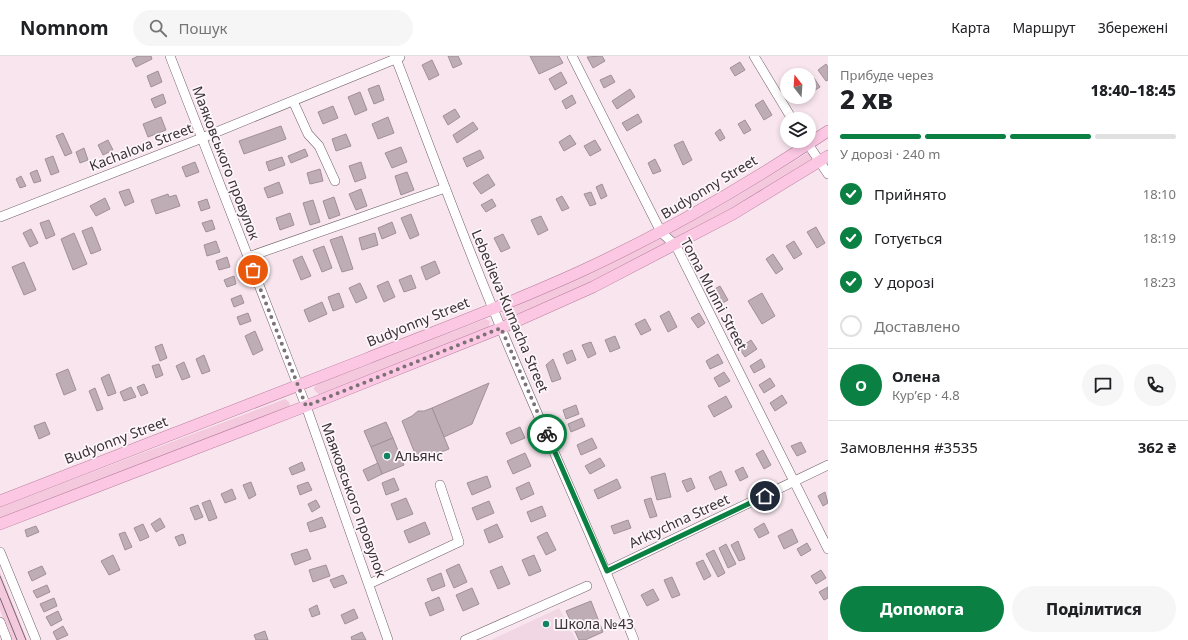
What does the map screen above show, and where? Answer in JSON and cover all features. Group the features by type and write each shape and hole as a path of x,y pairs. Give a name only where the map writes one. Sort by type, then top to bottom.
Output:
{"main road":[{"name":"Budyonny Street","path":"816,138 828,131"},
{"name":"Budyonny Street","path":"0,501 298,386 589,268 661,232 723,198 799,148"},
{"path":"0,524 306,406 501,328 593,287 676,246 733,214 824,159"}],"street":[{"name":"Маяковського провулок","path":"170,56 306,406 388,640"},
{"name":"Toma Munni Street","path":"572,56 661,232 676,246 828,549"},
{"path":"754,56 788,112"},
{"name":"Kachalova Street","path":"0,217 202,138 398,57"},
{"name":"Lebedieva-Kumacha Street","path":"398,57 445,188 501,328 607,571 634,640"},
{"path":"293,101 308,134 319,146 335,181"},
{"path":"812,148 824,159 828,174"},
{"path":"248,257 445,188"},
{"name":"Arktychna Street","path":"607,571 794,483 828,465"},
{"path":"369,584 459,542 440,485"},
{"path":"0,552 36,640"},
{"path":"465,640 586,586"},
{"path":"0,622 7,640"}],"shaded area":[{"path":"809,152 815,159 729,211 676,240 670,233 725,203"},
{"path":"661,238 668,244 602,277 506,320 503,319 502,312 505,309 596,271"},
{"path":"485,319 490,321 489,327 320,395 314,390 314,387 318,384"},
{"path":"285,399 290,405 288,408 0,518 0,507"},
{"path":"0,572 27,640 12,640 0,610"},
{"name":"Школа №43","path":"559,608 576,640 491,640"}],"building":[{"path":"138,56 151,56 152,59 136,67 132,59"},
{"path":"448,56 458,56 462,64 453,68"},
{"path":"530,56 559,56 563,63 539,74"},
{"path":"602,56 605,61 593,68 587,57"},
{"path":"432,60 439,75 429,80 422,65"},
{"path":"740,62 745,70 735,76 730,68"},
{"path":"826,64 828,67 828,80 826,81 818,70"},
{"path":"158,71 162,82 151,87 147,76"},
{"path":"561,72 567,83 555,90 549,79"},
{"path":"611,75 615,82 604,88 600,80"},
{"path":"816,81 820,87 816,90"},
{"path":"379,85 384,100 374,104 368,89"},
{"path":"630,89 635,97 617,109 612,101"},
{"path":"360,92 367,110 355,115 348,97"},
{"path":"163,94 166,103 155,108 151,99"},
{"path":"572,95 576,103 566,109 562,101"},
{"path":"763,100 772,115 764,120 755,105"},
{"path":"333,106 338,118 323,124 318,112"},
{"path":"455,109 460,117 448,125 443,116"},
{"path":"638,114 642,122 627,131 622,123"},
{"path":"161,117 166,130 148,137 143,124"},
{"path":"388,117 394,133 378,139 372,124"},
{"path":"745,120 751,130 744,134 738,124"},
{"path":"473,122 478,129 457,143 453,135"},
{"path":"281,126 286,139 244,154 239,141"},
{"path":"720,129 725,138 720,141 715,133"},
{"path":"63,133 72,153 65,156 56,136"},
{"path":"346,134 351,146 336,151 332,139"},
{"path":"570,135 576,144 564,151 559,142"},
{"path":"108,140 113,150 103,155 98,145"},
{"path":"595,140 601,150 590,156 584,146"},
{"path":"683,141 692,160 683,165 674,145"},
{"path":"401,147 407,162 392,168 385,153"},
{"path":"84,148 88,160 80,163 76,152"},
{"path":"305,149 308,156 291,163 288,156"},
{"path":"480,150 484,158 467,167 463,158"},
{"path":"53,156 59,172 51,175 45,159"},
{"path":"282,157 285,165 269,171 266,162"},
{"path":"655,159 661,171 653,174 648,163"},
{"path":"195,162 199,172 186,177 182,167"},
{"path":"361,162 366,178 355,182 349,166"},
{"path":"320,169 323,181 310,184 307,173"},
{"path":"37,170 41,181 34,183 30,173"},
{"path":"407,172 414,190 401,195 395,176"},
{"path":"488,174 495,185 481,194 473,183"},
{"path":"21,176 26,186 20,188 16,179"},
{"path":"279,182 283,193 268,198 264,188"},
{"path":"602,184 607,196 601,199 596,187"},
{"path":"129,189 134,202 125,206 119,192"},
{"path":"361,189 367,206 356,210 349,194"},
{"path":"591,192 596,204 590,206 584,194"},
{"path":"168,194 169,197 176,195 180,206 156,214 151,200"},
{"path":"562,196 569,208 562,211 556,199"},
{"path":"334,197 340,215 329,219 323,201"},
{"path":"105,198 110,209 96,216 90,206"},
{"path":"207,199 210,208 201,211 198,202"},
{"path":"492,199 496,206 486,212 481,205"},
{"path":"313,200 320,222 310,225 303,203"},
{"path":"290,213 294,225 280,230 276,218"},
{"path":"411,214 419,235 410,239 401,218"},
{"path":"541,216 548,230 538,235 531,220"},
{"path":"49,220 55,235 46,239 40,223"},
{"path":"212,220 215,229 206,232 202,223"},
{"path":"392,222 396,233 382,239 378,228"},
{"path":"92,227 101,250 91,254 82,231"},
{"path":"816,227 825,243 817,248 807,232"},
{"path":"31,229 38,243 30,247 23,233"},
{"path":"74,233 87,264 73,270 61,239"},
{"path":"375,233 378,245 362,250 359,238"},
{"path":"503,234 510,248 501,252 494,238"},
{"path":"342,236 353,269 342,272 330,240"},
{"path":"216,241 220,252 207,256 204,245"},
{"path":"794,241 802,254 794,259 786,246"},
{"path":"324,246 332,268 322,272 313,250"},
{"path":"773,254 783,269 776,274 766,259"},
{"path":"302,256 311,276 301,280 293,260"},
{"path":"227,257 230,267 219,270 216,261"},
{"path":"435,261 440,273 426,280 421,267"},
{"path":"24,262 36,290 24,295 12,267"},
{"path":"411,275 416,288 404,292 399,280"},
{"path":"234,276 236,284 227,287 224,280"},
{"path":"388,281 395,297 384,302 377,286"},
{"path":"360,283 367,298 356,303 349,288"},
{"path":"720,286 728,300 719,305 711,291"},
{"path":"339,293 344,307 333,311 328,297"},
{"path":"762,293 775,316 762,324 748,301"},
{"path":"241,295 244,303 234,307 231,299"},
{"path":"322,302 327,314 309,322 304,310"},
{"path":"669,311 677,327 668,332 660,316"},
{"path":"248,313 251,321 240,325 237,317"},
{"path":"699,313 705,323 698,328 691,318"},
{"path":"645,319 651,330 641,335 635,324"},
{"path":"255,331 263,350 253,355 245,336"},
{"path":"615,336 620,348 610,352 605,340"},
{"path":"751,340 757,349 745,357 739,348"},
{"path":"591,342 596,354 588,358 582,345"},
{"path":"162,344 167,358 160,361 155,347"},
{"path":"572,350 576,360 567,364 563,354"},
{"path":"718,354 723,363 710,369 706,361"},
{"path":"204,355 210,371 202,374 196,359"},
{"path":"553,359 561,379 552,382 546,365"},
{"path":"761,359 765,367 754,373 750,366"},
{"path":"184,362 190,377 182,380 176,366"},
{"path":"159,364 163,375 156,378 152,366"},
{"path":"68,369 76,390 64,395 56,374"},
{"path":"724,372 730,381 719,387 714,378"},
{"path":"109,374 116,393 108,396 101,378"},
{"path":"770,378 775,386 764,393 759,385"},
{"path":"489,383 472,424 444,437 432,408"},
{"path":"144,384 148,393 141,396 137,387"},
{"path":"131,387 136,397 124,401 120,392"},
{"path":"95,388 103,409 97,411 89,391"},
{"path":"782,395 787,403 775,411 770,403"},
{"path":"726,396 732,407 714,417 708,406"},
{"path":"576,405 579,414 566,419 563,410"},
{"path":"432,408 449,449 418,461 402,421 418,411 424,411"},
{"path":"582,418 585,426 571,432 568,424"},
{"path":"45,422 50,434 39,439 34,426"},
{"path":"386,422 393,438 371,447 364,431"},
{"path":"520,427 525,438 511,444 506,433"},
{"name":"Альянс","path":"393,438 404,465 382,474 371,447"},
{"path":"592,438 597,448 581,455 577,445"},
{"path":"801,442 806,452 797,456 791,446"},
{"path":"763,450 771,465 764,469 756,454"},
{"path":"525,453 531,466 513,474 507,461"},
{"path":"600,458 605,466 590,474 585,466"},
{"path":"302,462 305,470 292,475 289,468"},
{"path":"378,463 382,474 368,481 363,470"},
{"path":"743,467 748,477 740,481 735,471"},
{"path":"721,471 727,485 715,490 709,477"},
{"path":"665,473 671,497 657,500 651,477"},
{"path":"487,476 491,487 472,495 467,483"},
{"path":"394,478 399,490 386,495 382,483"},
{"path":"691,478 695,488 687,492 682,481"},
{"path":"617,479 621,488 598,499 594,490"},
{"path":"251,482 256,495 249,499 243,485"},
{"path":"308,482 312,490 300,495 297,486"},
{"path":"529,482 534,494 521,500 516,488"},
{"path":"232,489 236,499 225,503 221,494"},
{"path":"825,492 828,503 823,506 818,496"},
{"path":"406,498 413,514 397,520 391,504"},
{"path":"651,498 657,516 650,518 644,500"},
{"path":"210,500 217,518 209,521 202,503"},
{"path":"316,500 320,507 312,512 308,504"},
{"path":"489,501 494,513 477,520 472,508"},
{"path":"198,505 203,517 195,520 190,508"},
{"path":"542,506 546,516 531,522 527,512"},
{"path":"322,517 326,527 310,532 307,523"},
{"path":"160,518 165,527 156,532 151,524"},
{"path":"628,520 631,528 614,534 611,526"},
{"path":"425,522 430,534 409,543 404,531"},
{"path":"764,523 769,533 759,538 754,529"},
{"path":"143,524 149,537 140,541 134,528"},
{"path":"497,524 503,537 489,543 484,530"},
{"path":"36,526 39,532 27,537 25,530"},
{"path":"792,529 798,542 784,549 778,536"},
{"path":"125,532 132,547 125,550 119,534"},
{"path":"547,532 556,550 546,555 537,537"},
{"path":"183,534 186,543 179,546 175,537"},
{"path":"738,541 745,559 739,561 731,545"},
{"path":"807,543 811,550 801,556 797,549"},
{"path":"726,544 736,564 728,568 719,548"},
{"path":"307,549 311,559 295,565 291,554"},
{"path":"714,550 725,573 718,577 706,554"},
{"path":"113,555 120,570 109,575 101,561"},
{"path":"534,555 541,571 529,576 522,560"},
{"path":"703,560 711,576 704,580 696,563"},
{"path":"459,564 467,582 454,588 446,570"},
{"path":"326,565 330,576 313,582 309,570"},
{"path":"42,566 46,574 32,581 28,572"},
{"path":"502,566 510,584 498,589 490,571"},
{"path":"821,570 826,578 816,584 811,576"},
{"path":"441,573 445,586 432,591 427,579"},
{"path":"343,575 347,583 334,588 330,580"},
{"path":"672,577 680,595 672,598 664,580"},
{"path":"47,585 50,592 37,598 33,591"},
{"path":"828,587 828,598 824,600 819,592"},
{"path":"472,588 479,604 463,611 456,595"},
{"path":"653,589 659,600 647,606 641,595"},
{"path":"439,597 444,610 430,616 425,603"},
{"path":"54,598 57,606 44,612 40,604"},
{"path":"591,601 603,632 585,640 579,640 566,611"},
{"path":"317,605 320,614 312,617 309,609"},
{"path":"354,609 358,618 345,624 341,615"},
{"path":"58,611 62,620 51,626 46,617"},
{"path":"63,626 68,635 57,640 53,632"},
{"path":"265,631 268,640 256,640 254,635"},
{"path":"362,632 366,640 352,640 351,637"}],"tram line":[{"path":"0,576 26,640"},
{"path":"0,598 17,640"}],"way so far":[{"path":"253,270 306,406 501,328 547,434"}],"place":[{"name":"Альянс","path":"387,456"},
{"name":"Школа №43","path":"546,624"}],"route":[{"path":"547,434 607,571 765,496"}]}
